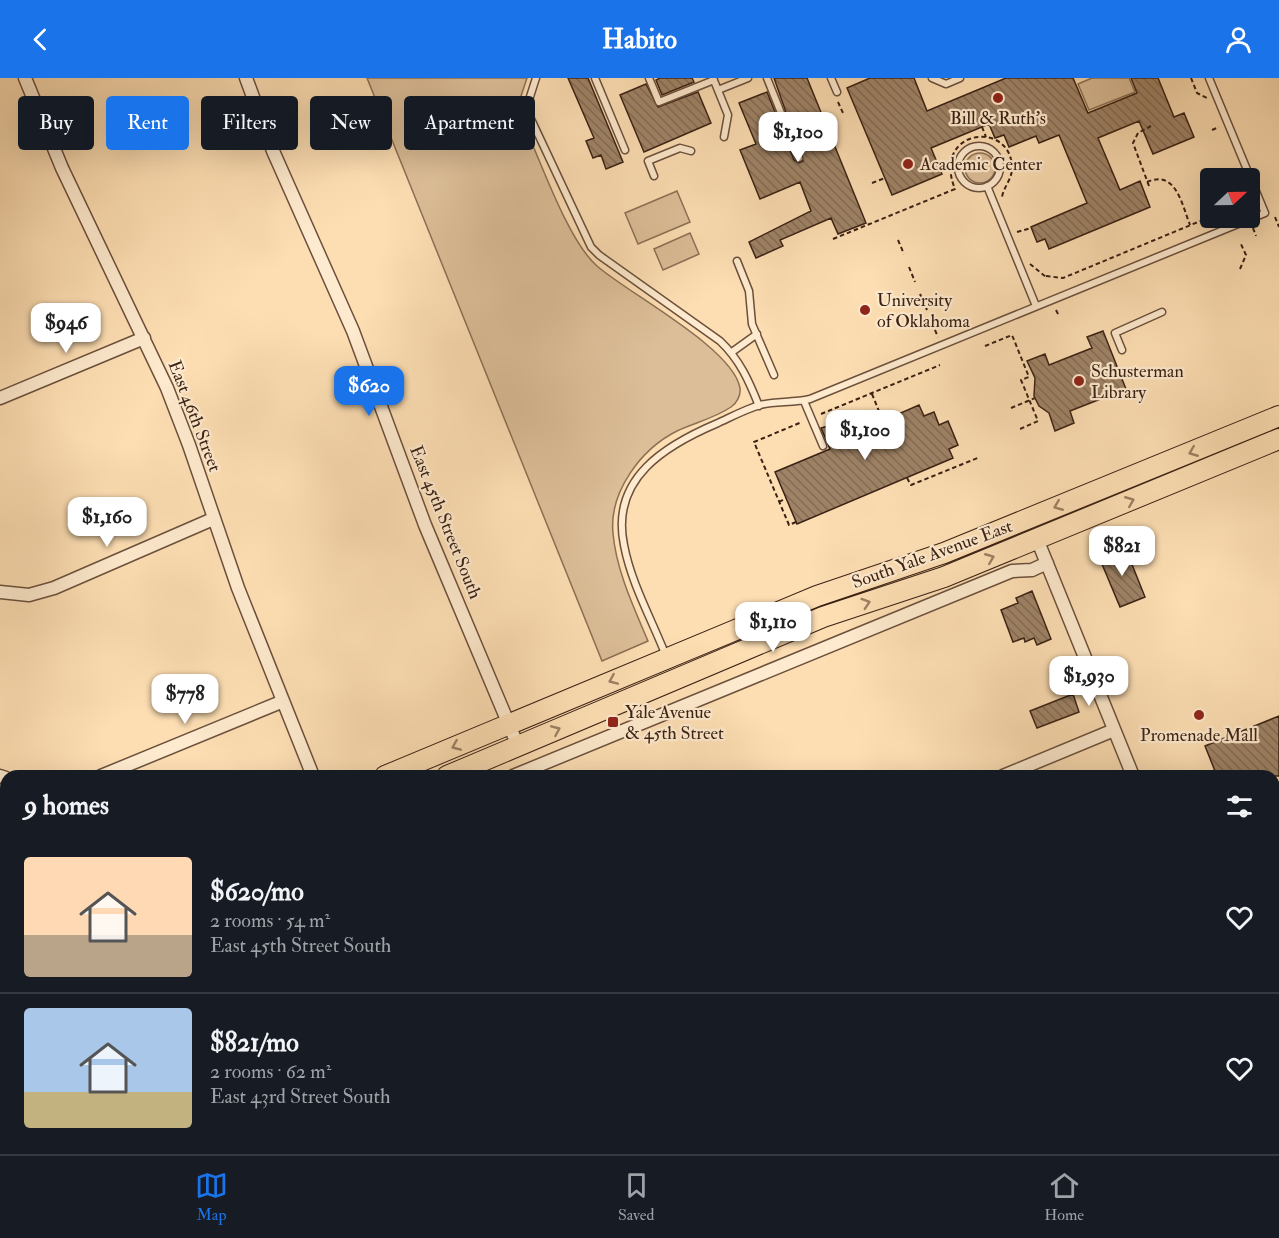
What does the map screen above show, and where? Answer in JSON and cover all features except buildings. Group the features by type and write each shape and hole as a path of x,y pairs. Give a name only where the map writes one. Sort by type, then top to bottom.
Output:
{"main road":[{"name":"South Yale Avenue East","path":"399,770 817,596 944,553 1279,416"},
{"name":"South Yale Avenue East","path":"461,770 823,617 944,577 1279,439"},
{"path":"1030,518 1037,539"},
{"path":"666,657 675,678"}],"street":[{"name":"East 46th Street","path":"25,78 72,189 144,338 189,445 213,519 281,702 309,770"},
{"name":"East 45th Street South","path":"246,78 273,151 353,332 425,525 518,746"},
{"path":"0,398 144,338"},
{"path":"0,592 28,595 54,588 213,519"},
{"path":"1037,539 1131,770"},
{"path":"528,770 1012,571 1032,570 1047,563"},
{"path":"116,770 281,702"},
{"path":"1017,770 1114,730"}],"lane":[{"path":"536,78 528,103 530,117 591,247 732,352 746,373 759,406"},
{"path":"595,78 625,150"},
{"path":"650,78 659,102 713,79 728,114 724,137"},
{"path":"718,90 748,78"},
{"path":"766,78 799,158"},
{"path":"831,78 837,92"},
{"path":"932,78 946,84 960,78"},
{"path":"666,657 623,544 622,526 631,488 651,460 668,446 759,406 804,400 1265,213 1209,78"},
{"path":"977,146 990,148 999,160 998,176 987,186 974,187 963,180 958,165 963,153 977,146"},
{"path":"654,176 648,161 680,148 691,151"},
{"path":"987,186 1036,306"},
{"path":"737,261 749,291 752,324 774,375"},
{"path":"1122,350 1115,333 1162,312"},
{"path":"732,352 757,334"},
{"path":"804,400 823,446"}],"path":[{"path":"1149,186 1133,143 1138,133 1151,126"},
{"path":"1212,130 1222,126"},
{"path":"982,127 986,136"},
{"path":"833,239 955,189 949,166 954,150 968,138 986,136 996,140 1010,156 1011,178 1002,198"},
{"path":"872,183 885,178"},
{"path":"1148,182 1160,178 1169,181 1174,187 1190,225"},
{"path":"1028,260 1038,272 1046,276 1063,278 1200,221"},
{"path":"1013,225 1017,234 1031,228"},
{"path":"898,240 904,254"},
{"path":"1240,242 1246,255 1240,269"},
{"path":"909,267 915,282"},
{"path":"920,294 927,310"},
{"path":"1056,310 1059,316"},
{"path":"932,323 938,338"},
{"path":"985,346 1012,335 1029,377 1021,380 1038,421 1020,429"},
{"path":"796,522 789,525 754,442 940,364"},
{"path":"872,394 885,426"},
{"path":"1011,408 1035,398"},
{"path":"907,478 911,485 980,457"},
{"path":"779,502 786,498"}],"shaded area":[{"path":"367,78 527,78 521,96 404,96 404,150 535,150 554,196 586,254 612,278 700,339 733,372 740,388 735,403 718,414 677,431 651,449 630,473 616,502 613,533 618,561 626,588 648,641 602,661 392,140 392,96 374,96"},
{"path":"1092,78 1129,78 1135,92 1089,110 1078,84"},
{"path":"980,153 986,154 994,162 994,174 986,182 980,183 974,182 966,174 965,168 966,162 974,154"},
{"path":"677,191 690,222 638,244 625,213"},
{"path":"690,233 699,254 663,270 654,249"}],"place":[{"name":"Bill & Ruth's","path":"998,98"},
{"name":"Academic Center","path":"908,164"},
{"name":"University of Oklahoma","path":"865,310"},
{"name":"Schusterman Library","path":"1079,381"},
{"name":"Promenade Mall","path":"1199,715"},
{"name":"Yale Avenue & 45th Street","path":"613,722"}]}
